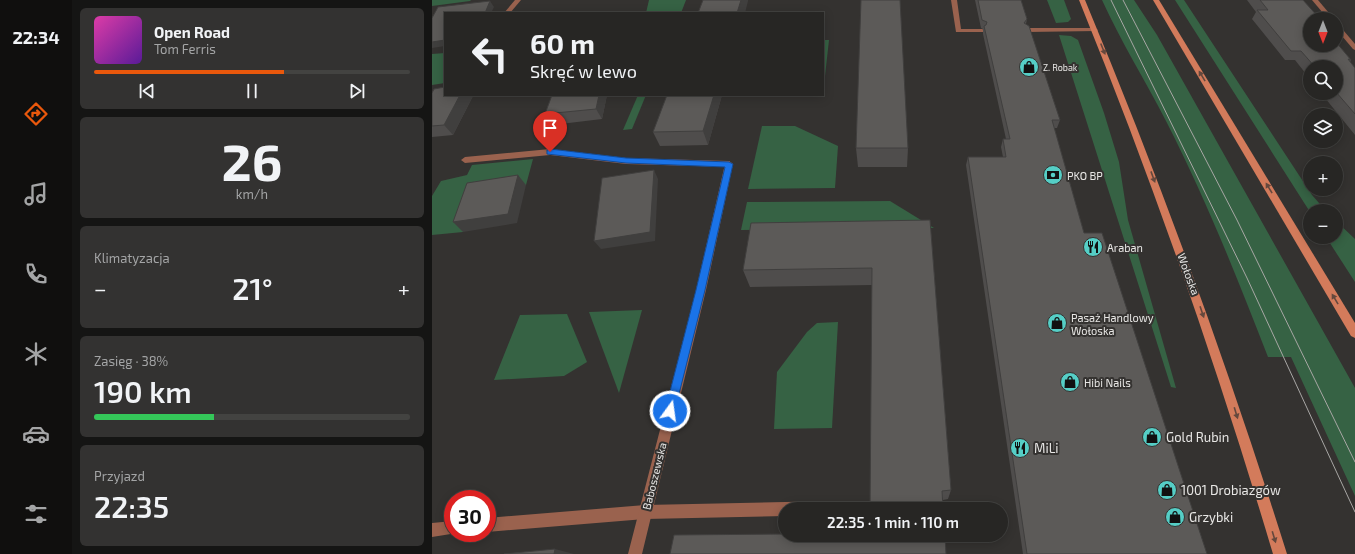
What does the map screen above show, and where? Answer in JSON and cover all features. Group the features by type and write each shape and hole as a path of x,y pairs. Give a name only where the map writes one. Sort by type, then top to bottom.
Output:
{"main road":[{"name":"Wołoska","path":"1082,0 1139,140 1195,289 1280,554"},
{"path":"1156,0 1355,333"}],"street":[{"path":"508,12 518,0"},
{"path":"954,0 958,31 982,30"},
{"path":"1314,0 1325,12"},
{"path":"1027,30 1095,30"},
{"path":"1343,33 1355,48"},
{"name":"Baboszewska","path":"465,160 550,152 626,161 729,164 701,290 635,554"},
{"path":"496,524 645,512 778,509"},
{"path":"432,530 444,529"}],"green space":[{"path":"432,0 471,0 432,6"},
{"path":"649,0 686,0 681,12 646,12"},
{"path":"1047,0 1064,0 1071,19 1068,22 1056,23"},
{"path":"1102,0 1134,0 1157,35 1355,388 1355,496 1291,357 1268,357 1232,267 1194,179 1166,121 1117,31"},
{"path":"1175,0 1184,0 1303,181 1303,196 1313,196 1320,204 1305,204"},
{"path":"1059,35 1071,36 1078,40 1104,113 1119,162 1128,220 1176,388 1171,387"},
{"path":"824,40 829,40 824,85"},
{"path":"444,53 444,83 432,85 432,54"},
{"path":"638,96 646,96 632,129 623,130"},
{"path":"762,126 795,126 838,146 835,188 748,189"},
{"path":"533,159 526,185 479,185 463,232 432,235 432,196 441,181 467,175 472,165"},
{"path":"890,201 934,228 741,230 747,202"},
{"path":"1343,228 1355,239 1355,282 1331,244 1343,244"},
{"path":"642,310 619,393 589,312"},
{"path":"567,314 587,362 564,376 494,380 520,315"},
{"path":"838,322 832,428 774,429 777,372 807,332 817,323"}],"building":[{"path":"703,0 741,0 737,12 698,12"},
{"path":"861,0 900,0 908,148 856,148"},
{"name":"Pasaż Handlowy Wołoska","path":"978,0 1021,0 1027,19 1024,23 1029,26 1060,120 1052,120 1084,233 1102,233 1207,554 1027,554 968,157 1006,157 1003,139 1010,139 984,26 987,22 982,20"},
{"path":"1260,0 1303,0 1314,12 1303,12 1303,52 1343,52 1343,50 1351,60 1348,59 1355,68 1355,114 1343,100 1343,60 1309,60 1301,51 1291,51 1257,10 1268,10"},
{"path":"490,1 485,12 444,12 444,40 432,42 432,18 438,7"},
{"path":"444,87 444,96 459,96 444,125 432,126 432,93 434,89"},
{"path":"552,96 599,96 596,109 545,114"},
{"path":"667,96 714,96 703,131 653,132"},
{"path":"654,170 650,232 594,241 602,178"},
{"path":"518,175 508,214 453,222 467,183"},
{"path":"930,220 951,490 942,491 943,502 870,502 872,268 743,270 751,223"},
{"path":"778,534 778,542 945,542 946,554 670,554 674,535"},
{"path":"555,549 554,554 504,554"}],"tram line":[{"path":"1111,0 1247,278 1355,512"},
{"path":"1123,0 1237,220 1355,462"}],"place":[{"name":"Z. Robak","path":"1029,67"},
{"name":"PKO BP","path":"1053,175"},
{"name":"Araban","path":"1093,247"},
{"name":"Pasaż Handlowy Wołoska","path":"1057,323"},
{"name":"Hibi Nails","path":"1070,382"},
{"name":"Gold Rubin","path":"1152,437"},
{"name":"MiLi","path":"1020,448"},
{"name":"1001 Drobiazgów","path":"1167,490"},
{"name":"Grzybki","path":"1175,517"}],"route":[{"path":"550,152 626,161 729,164 701,290 670,411"}]}
